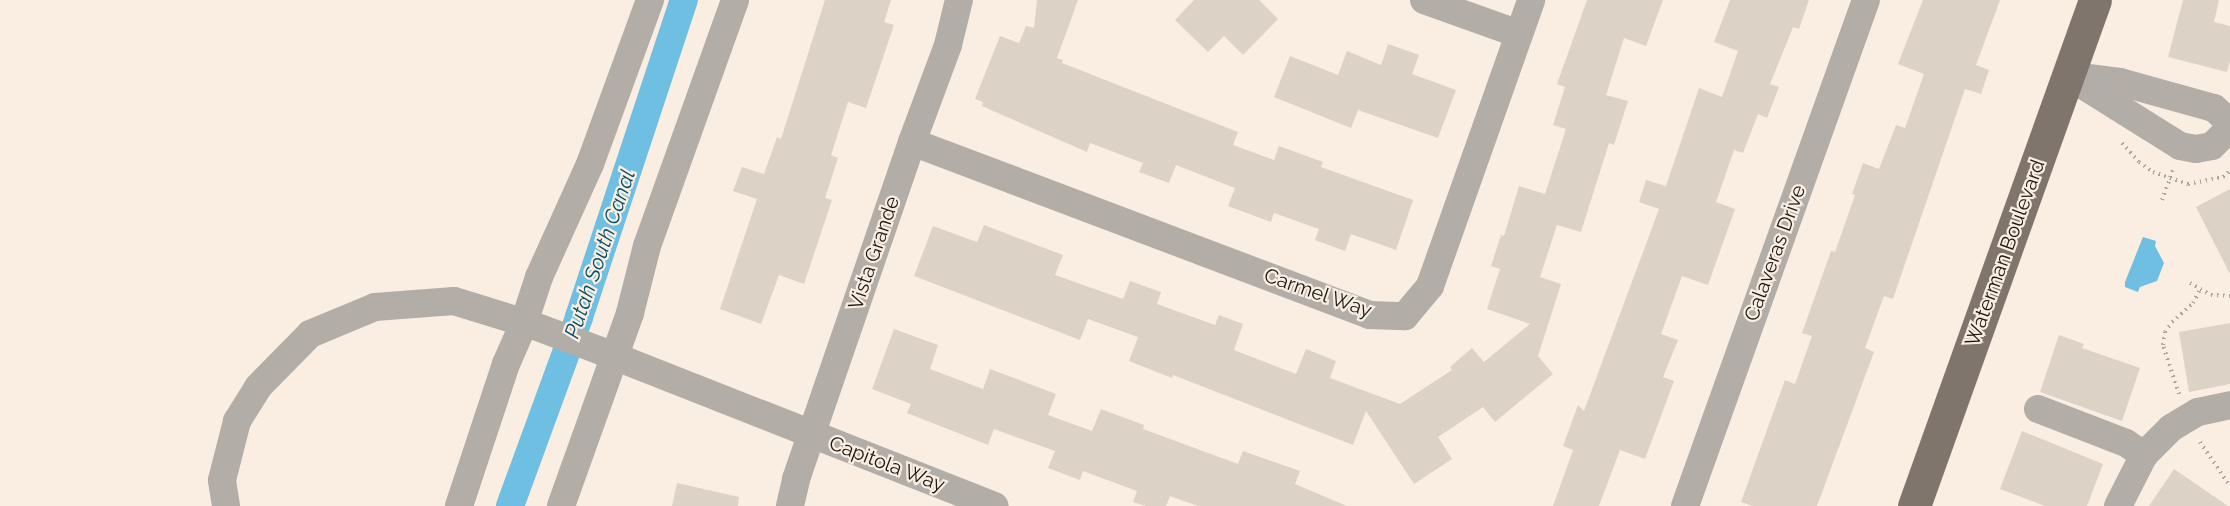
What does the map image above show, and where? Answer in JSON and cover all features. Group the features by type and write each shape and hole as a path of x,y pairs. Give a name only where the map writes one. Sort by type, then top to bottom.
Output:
{"main road":[{"name":"Waterman Boulevard","path":"1914,506 2095,0"}],"street":[{"path":"459,506 506,364 528,324 539,278 590,164 650,0"},
{"path":"561,506 608,354 630,313 646,246 735,0"},
{"name":"Vista Grande","path":"790,506 811,435 912,142 948,45 959,0"},
{"path":"1424,0 1519,34"},
{"name":"Carmel Way","path":"912,142 1369,315 1405,316 1430,286 1531,0"},
{"name":"Calaveras Drive","path":"1685,506 1866,0"},
{"path":"2068,76 2120,82 2214,108 2230,123"},
{"path":"2068,76 2180,146 2196,148 2212,146 2230,128"},
{"name":"Capitola Way","path":"226,506 222,480 237,421 258,387 310,334 375,307 454,301 528,324 608,354 995,506"},
{"path":"2118,506 2144,455 2180,423 2198,412 2230,405"},
{"path":"2038,409 2126,443 2144,455"}],"path":[{"path":"2190,283 2211,295 2230,296"}],"water":[{"path":"2143,237 2156,241 2155,246 2164,263 2157,281 2140,287 2138,292 2125,287 2125,282"}],"building":[{"path":"825,0 891,0 884,22 894,25 866,108 848,102 831,155 838,158 825,198 832,200 804,284 779,275 761,324 720,309 757,199 733,191 742,167 764,174 777,137 781,139"},
{"path":"1037,0 1078,0 1057,58 1063,60 1062,63 1238,132 1233,145 1274,160 1279,146 1323,162 1321,167 1413,200 1396,250 1351,234 1345,251 1315,240 1319,229 1274,213 1271,222 1228,206 1235,188 1176,165 1169,183 1139,172 1143,163 1090,143 1087,152 982,106 983,102 975,99 1000,36 1019,43 1026,26 1034,28"},
{"path":"1194,0 1259,0 1278,19 1243,55 1224,36 1208,52 1175,20"},
{"path":"1587,0 1663,0 1646,46 1624,38 1606,95 1628,101 1614,145 1609,143 1581,232 1557,225 1540,277 1561,284 1538,356 1553,374 1495,422 1483,407 1438,437 1452,459 1414,484 1366,411 1353,445 1173,375 1172,378 1129,361 1138,337 1088,319 1080,340 914,276 933,226 977,242 984,225 1063,255 1055,275 1123,299 1130,281 1161,292 1157,304 1215,325 1219,315 1243,324 1234,350 1296,374 1306,349 1336,361 1330,378 1400,404 1452,370 1450,367 1472,348 1484,362 1530,324 1487,309 1500,269 1491,266 1501,235 1504,236 1519,186 1545,194 1566,129 1553,125 1565,87 1557,84"},
{"path":"1730,0 1809,0 1799,29 1793,27 1770,84 1779,87 1767,118 1758,114 1743,153 1734,150 1716,202 1735,209 1708,285 1682,276 1661,334 1678,340 1663,377 1674,381 1645,459 1620,450 1599,506 1553,506 1573,450 1563,446 1578,405 1584,411 1659,209 1639,202 1646,180 1666,186 1699,88 1722,97 1738,51 1714,42"},
{"path":"1923,0 2000,0 1976,65 1989,70 1981,94 1965,89 1893,299 1884,296 1865,348 1874,352 1817,506 1753,506 1741,502 1785,380 1795,384 1812,336 1802,333 1831,251 1835,252 1855,195 1852,194 1863,163 1879,169 1896,125 1905,128 1924,74 1898,64"},
{"path":"2183,0 2219,0 2214,22 2230,26 2230,61 2227,72 2168,57"},
{"path":"1388,44 1419,55 1412,74 1456,90 1438,138 1358,110 1351,128 1274,97 1290,56 1338,75 1347,51 1381,65"},
{"path":"2230,189 2230,274 2196,207"},
{"path":"2230,323 2230,384 2189,392 2179,332"},
{"path":"894,329 938,345 930,369 983,389 990,369 1056,394 1048,415 1092,431 1101,409 1144,425 1143,429 1238,464 1243,451 1300,471 1295,484 1347,506 1198,506 1170,496 1166,506 1146,506 1133,502 1137,491 1083,471 1080,480 1048,468 1055,451 994,429 988,445 907,413 911,404 872,389"},
{"path":"2059,335 2084,344 2082,348 2140,368 2122,421 2040,392"},
{"path":"2022,431 2103,464 2087,506 2045,506 2000,489"},
{"path":"2174,469 2228,506 2149,506"},
{"path":"677,483 739,497 738,506 672,506"}],"waterway":[{"name":"Putah South Canal","path":"510,506 579,317 684,0"}]}
